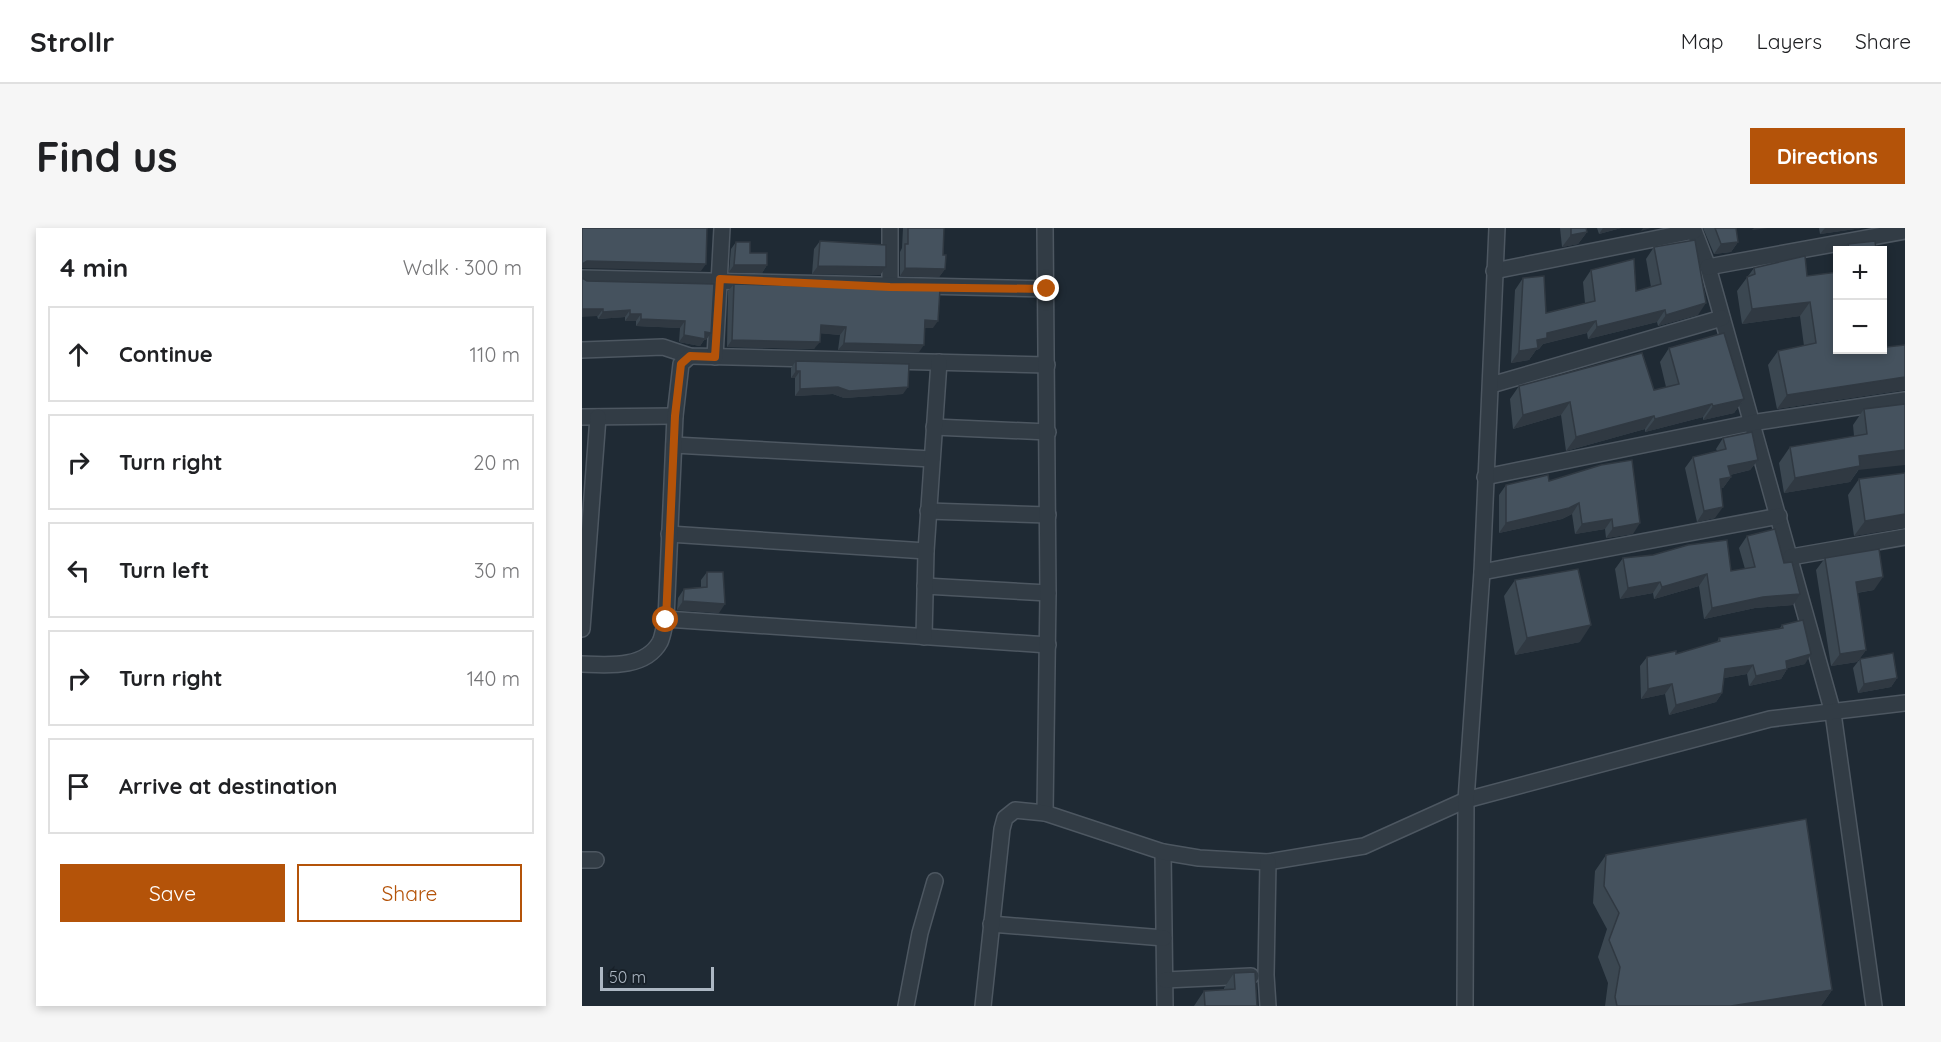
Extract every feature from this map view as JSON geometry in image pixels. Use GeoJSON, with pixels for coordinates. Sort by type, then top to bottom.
{"type":"FeatureCollection","features":[{"type":"Feature","properties":{"kind":"street"},"geometry":{"type":"LineString","coordinates":[[715,357],[722,228]]}},
{"type":"Feature","properties":{"kind":"street"},"geometry":{"type":"LineString","coordinates":[[890,228],[890,287]]}},
{"type":"Feature","properties":{"kind":"street"},"geometry":{"type":"LineString","coordinates":[[1045,228],[1048,432],[1045,813]]}},
{"type":"Feature","properties":{"kind":"street"},"geometry":{"type":"LineString","coordinates":[[1465,1006],[1466,800],[1482,572],[1497,228]]}},
{"type":"Feature","properties":{"kind":"street"},"geometry":{"type":"LineString","coordinates":[[1494,270],[1693,230],[1708,267],[1833,713],[1874,1006]]}},
{"type":"Feature","properties":{"kind":"street"},"geometry":{"type":"LineString","coordinates":[[1708,267],[1905,231]]}},
{"type":"Feature","properties":{"kind":"street"},"geometry":{"type":"LineString","coordinates":[[582,278],[720,279],[890,287],[1047,289]]}},
{"type":"Feature","properties":{"kind":"street"},"geometry":{"type":"LineString","coordinates":[[1491,385],[1722,318]]}},
{"type":"Feature","properties":{"kind":"street"},"geometry":{"type":"LineString","coordinates":[[582,350],[663,347],[690,356],[1047,365]]}},
{"type":"Feature","properties":{"kind":"street"},"geometry":{"type":"LineString","coordinates":[[582,664],[621,665],[649,654],[660,642],[666,620],[675,416],[681,364],[690,356]]}},
{"type":"Feature","properties":{"kind":"street"},"geometry":{"type":"LineString","coordinates":[[924,637],[928,511],[939,362]]}},
{"type":"Feature","properties":{"kind":"street"},"geometry":{"type":"LineString","coordinates":[[1485,477],[1751,423],[1905,400]]}},
{"type":"Feature","properties":{"kind":"street"},"geometry":{"type":"LineString","coordinates":[[582,629],[590,417],[675,416]]}},
{"type":"Feature","properties":{"kind":"street"},"geometry":{"type":"LineString","coordinates":[[934,427],[1048,432]]}},
{"type":"Feature","properties":{"kind":"street"},"geometry":{"type":"LineString","coordinates":[[674,446],[932,459]]}},
{"type":"Feature","properties":{"kind":"street"},"geometry":{"type":"LineString","coordinates":[[928,511],[1048,515]]}},
{"type":"Feature","properties":{"kind":"street"},"geometry":{"type":"LineString","coordinates":[[1482,572],[1779,516]]}},
{"type":"Feature","properties":{"kind":"street"},"geometry":{"type":"LineString","coordinates":[[669,534],[926,551]]}},
{"type":"Feature","properties":{"kind":"street"},"geometry":{"type":"LineString","coordinates":[[1791,557],[1905,537]]}},
{"type":"Feature","properties":{"kind":"street"},"geometry":{"type":"LineString","coordinates":[[925,586],[1048,593]]}},
{"type":"Feature","properties":{"kind":"street"},"geometry":{"type":"LineString","coordinates":[[666,620],[1048,645]]}},
{"type":"Feature","properties":{"kind":"street"},"geometry":{"type":"LineString","coordinates":[[983,1006],[990,924],[1005,818],[1015,810],[1045,813],[1163,852],[1199,858],[1268,862],[1364,846],[1466,800],[1770,719],[1905,703]]}},
{"type":"Feature","properties":{"kind":"street"},"geometry":{"type":"LineString","coordinates":[[1163,852],[1165,1006]]}},
{"type":"Feature","properties":{"kind":"street"},"geometry":{"type":"LineString","coordinates":[[1268,862],[1266,975],[1268,1006]]}},
{"type":"Feature","properties":{"kind":"street"},"geometry":{"type":"LineString","coordinates":[[906,1006],[920,933],[935,881]]}},
{"type":"Feature","properties":{"kind":"street"},"geometry":{"type":"LineString","coordinates":[[990,924],[1164,938]]}},
{"type":"Feature","properties":{"kind":"street"},"geometry":{"type":"LineString","coordinates":[[1165,980],[1266,975]]}},
{"type":"Feature","properties":{"kind":"building"},"geometry":{"type":"Polygon","coordinates":[[[582,228],[707,228],[706,264],[587,261],[582,264],[582,228]]]}},
{"type":"Feature","properties":{"kind":"building"},"geometry":{"type":"Polygon","coordinates":[[[908,228],[944,228],[945,269],[905,268],[908,228]]]}},
{"type":"Feature","properties":{"kind":"building"},"geometry":{"type":"Polygon","coordinates":[[[1571,228],[1586,228],[1587,232],[1571,235],[1571,228]]]}},
{"type":"Feature","properties":{"kind":"building"},"geometry":{"type":"Polygon","coordinates":[[[1715,228],[1736,228],[1738,242],[1721,244],[1715,228]]]}},
{"type":"Feature","properties":{"kind":"building"},"geometry":{"type":"Polygon","coordinates":[[[1695,240],[1706,303],[1666,315],[1665,310],[1597,327],[1596,321],[1547,333],[1547,338],[1537,340],[1538,348],[1519,351],[1523,278],[1544,276],[1546,313],[1595,301],[1591,270],[1634,259],[1636,291],[1661,284],[1654,247],[1695,240]]]}},
{"type":"Feature","properties":{"kind":"building"},"geometry":{"type":"Polygon","coordinates":[[[820,241],[886,245],[886,267],[818,266],[820,241]]]}},
{"type":"Feature","properties":{"kind":"building"},"geometry":{"type":"Polygon","coordinates":[[[1875,241],[1876,246],[1848,246],[1848,244],[1875,241]]]}},
{"type":"Feature","properties":{"kind":"building"},"geometry":{"type":"Polygon","coordinates":[[[736,242],[750,242],[750,253],[767,253],[767,265],[734,265],[736,242]]]}},
{"type":"Feature","properties":{"kind":"building"},"geometry":{"type":"Polygon","coordinates":[[[1805,256],[1807,276],[1833,273],[1833,354],[1887,354],[1887,347],[1905,345],[1905,377],[1787,395],[1778,351],[1816,343],[1810,302],[1752,309],[1747,277],[1755,274],[1754,268],[1805,256]]]}},
{"type":"Feature","properties":{"kind":"building"},"geometry":{"type":"Polygon","coordinates":[[[582,278],[587,281],[714,284],[711,333],[705,332],[705,339],[684,335],[685,321],[641,319],[641,314],[630,314],[630,310],[603,312],[603,309],[582,309],[582,278]]]}},
{"type":"Feature","properties":{"kind":"building"},"geometry":{"type":"Polygon","coordinates":[[[734,284],[940,289],[938,321],[925,320],[924,345],[844,343],[846,327],[821,325],[820,342],[732,340],[734,284]]]}},
{"type":"Feature","properties":{"kind":"building"},"geometry":{"type":"Polygon","coordinates":[[[1724,333],[1744,399],[1713,406],[1712,404],[1655,419],[1654,416],[1576,437],[1570,402],[1523,415],[1519,386],[1642,353],[1654,390],[1679,384],[1669,348],[1724,333]]]}},
{"type":"Feature","properties":{"kind":"building"},"geometry":{"type":"Polygon","coordinates":[[[796,361],[909,364],[908,387],[849,391],[838,387],[800,389],[800,371],[796,371],[796,361]]]}},
{"type":"Feature","properties":{"kind":"building"},"geometry":{"type":"Polygon","coordinates":[[[1905,404],[1905,450],[1859,456],[1860,466],[1795,478],[1790,447],[1867,434],[1864,409],[1905,404]]]}},
{"type":"Feature","properties":{"kind":"building"},"geometry":{"type":"Polygon","coordinates":[[[1752,432],[1758,460],[1728,466],[1731,477],[1720,479],[1723,507],[1704,511],[1693,457],[1726,449],[1723,438],[1752,432]]]}},
{"type":"Feature","properties":{"kind":"building"},"geometry":{"type":"Polygon","coordinates":[[[1632,460],[1640,523],[1613,528],[1612,519],[1582,524],[1579,503],[1569,508],[1506,523],[1506,485],[1548,475],[1549,481],[1601,465],[1632,460]]]}},
{"type":"Feature","properties":{"kind":"building"},"geometry":{"type":"Polygon","coordinates":[[[1905,473],[1905,514],[1865,521],[1859,479],[1905,473]]]}},
{"type":"Feature","properties":{"kind":"building"},"geometry":{"type":"Polygon","coordinates":[[[1775,529],[1784,563],[1792,562],[1800,594],[1763,597],[1712,608],[1707,574],[1662,587],[1660,582],[1628,588],[1623,558],[1653,555],[1688,545],[1727,540],[1731,571],[1755,567],[1747,536],[1775,529]]]}},
{"type":"Feature","properties":{"kind":"building"},"geometry":{"type":"Polygon","coordinates":[[[1879,549],[1883,577],[1856,582],[1866,650],[1840,654],[1825,558],[1879,549]]]}},
{"type":"Feature","properties":{"kind":"building"},"geometry":{"type":"Polygon","coordinates":[[[1578,569],[1591,625],[1527,638],[1515,580],[1578,569]]]}},
{"type":"Feature","properties":{"kind":"building"},"geometry":{"type":"Polygon","coordinates":[[[707,572],[723,572],[725,604],[683,601],[684,589],[707,587],[707,572]]]}},
{"type":"Feature","properties":{"kind":"building"},"geometry":{"type":"Polygon","coordinates":[[[1803,620],[1811,654],[1786,661],[1787,669],[1756,676],[1753,665],[1725,669],[1722,693],[1676,705],[1672,684],[1648,689],[1647,657],[1676,651],[1676,654],[1720,641],[1719,638],[1783,628],[1782,625],[1803,620]]]}},
{"type":"Feature","properties":{"kind":"building"},"geometry":{"type":"Polygon","coordinates":[[[1893,653],[1897,678],[1864,684],[1860,659],[1893,653]]]}},
{"type":"Feature","properties":{"kind":"building"},"geometry":{"type":"Polygon","coordinates":[[[1806,819],[1832,990],[1731,1006],[1617,1006],[1615,997],[1620,967],[1609,940],[1619,913],[1604,886],[1606,855],[1806,819]]]}},
{"type":"Feature","properties":{"kind":"building"},"geometry":{"type":"Polygon","coordinates":[[[1255,972],[1257,1006],[1205,1006],[1204,991],[1235,989],[1234,973],[1255,972]]]}},
{"type":"Feature","properties":{"kind":"route"},"geometry":{"type":"LineString","coordinates":[[666,620],[675,416],[681,364],[690,356],[715,357],[720,279],[890,287],[1047,289]]}}]}
